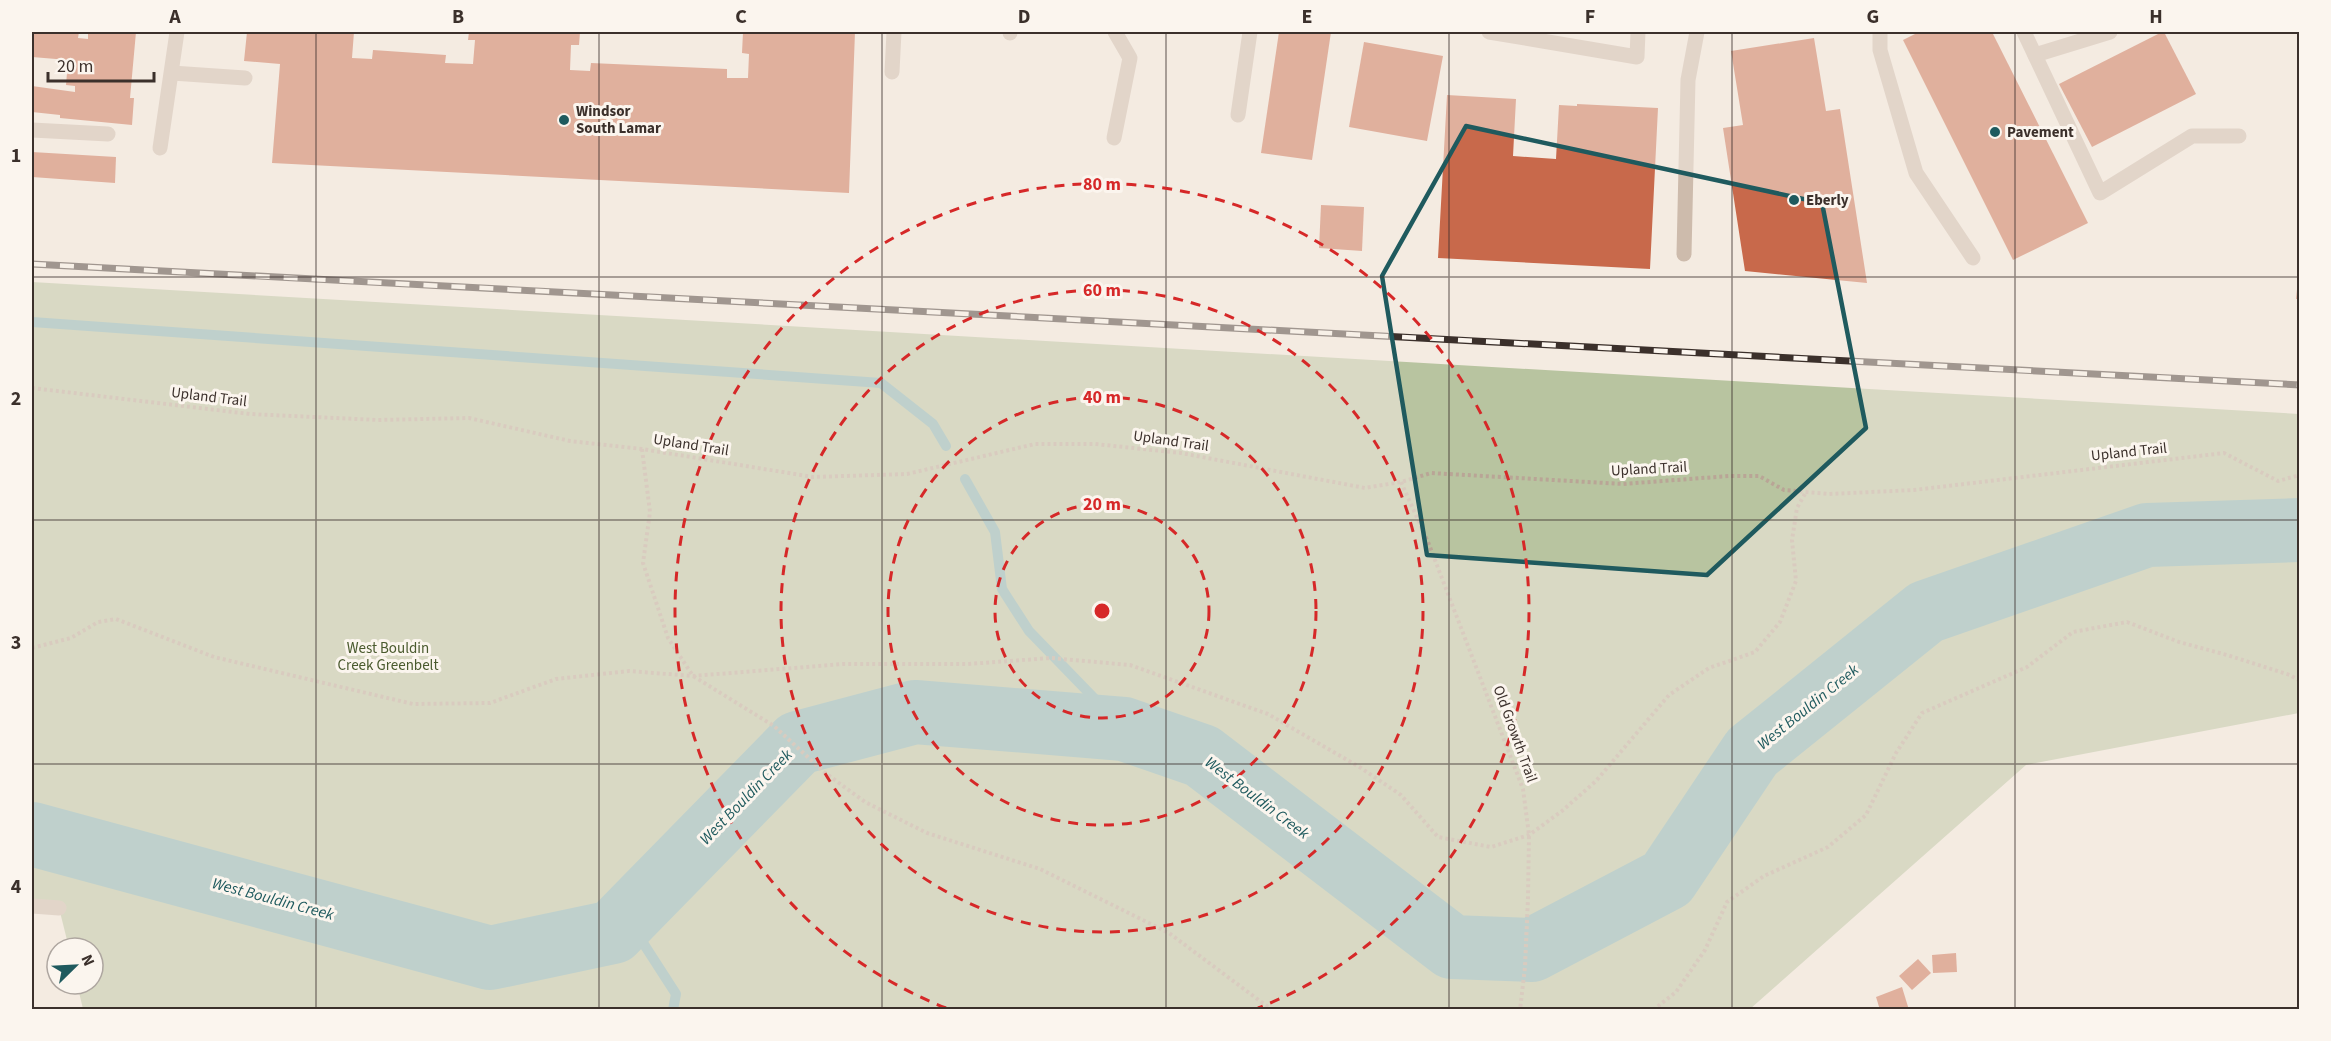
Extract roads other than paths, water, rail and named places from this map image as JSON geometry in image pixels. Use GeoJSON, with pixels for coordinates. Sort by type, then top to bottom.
{"type":"FeatureCollection","features":[{"type":"Feature","properties":{"kind":"street"},"geometry":{"type":"LineString","coordinates":[[160,148],[177,32]]}},
{"type":"Feature","properties":{"kind":"street"},"geometry":{"type":"LineString","coordinates":[[892,72],[894,32]]}},
{"type":"Feature","properties":{"kind":"street"},"geometry":{"type":"LineString","coordinates":[[1114,138],[1130,58],[1115,32]]}},
{"type":"Feature","properties":{"kind":"street"},"geometry":{"type":"LineString","coordinates":[[1238,115],[1250,32]]}},
{"type":"Feature","properties":{"kind":"street"},"geometry":{"type":"LineString","coordinates":[[1489,32],[1637,57],[1638,32]]}},
{"type":"Feature","properties":{"kind":"street"},"geometry":{"type":"LineString","coordinates":[[1684,254],[1688,80],[1697,32]]}},
{"type":"Feature","properties":{"kind":"street"},"geometry":{"type":"LineString","coordinates":[[1880,32],[1880,50],[1916,173],[1973,258]]}},
{"type":"Feature","properties":{"kind":"street"},"geometry":{"type":"LineString","coordinates":[[2024,32],[2100,193],[2192,136],[2239,136]]}},
{"type":"Feature","properties":{"kind":"street"},"geometry":{"type":"LineString","coordinates":[[2035,55],[2110,32]]}},
{"type":"Feature","properties":{"kind":"street"},"geometry":{"type":"LineString","coordinates":[[172,73],[245,78]]}},
{"type":"Feature","properties":{"kind":"street"},"geometry":{"type":"LineString","coordinates":[[32,129],[108,134]]}},
{"type":"Feature","properties":{"kind":"street"},"geometry":{"type":"LineString","coordinates":[[32,906],[59,908]]}},
{"type":"Feature","properties":{"kind":"water"},"geometry":{"type":"Polygon","coordinates":[[[2299,522],[2299,538],[2142,536],[2299,522]]]}},
{"type":"Feature","properties":{"kind":"waterway"},"geometry":{"type":"LineString","coordinates":[[32,322],[881,383],[933,424],[946,446]]}},
{"type":"Feature","properties":{"kind":"waterway"},"geometry":{"type":"LineString","coordinates":[[965,479],[995,532],[1002,589],[1029,631],[1124,729]]}},
{"type":"Feature","properties":{"kind":"waterway","name":"West Bouldin Creek"},"geometry":{"type":"LineString","coordinates":[[32,834],[490,958],[613,932],[798,743],[915,712],[1124,729],[1202,756],[1452,947],[1532,950],[1667,879],[1752,752],[1926,612],[2147,535],[2300,530]]}},
{"type":"Feature","properties":{"kind":"waterway"},"geometry":{"type":"LineString","coordinates":[[627,918],[676,994],[673,1010]]}},
{"type":"Feature","properties":{"kind":"railway"},"geometry":{"type":"LineString","coordinates":[[32,264],[2300,385]]}},
{"type":"Feature","properties":{"kind":"place","name":"Windsor South Lamar"},"geometry":{"type":"Point","coordinates":[564,120]}},
{"type":"Feature","properties":{"kind":"place","name":"Pavement"},"geometry":{"type":"Point","coordinates":[1995,132]}},
{"type":"Feature","properties":{"kind":"place","name":"Eberly"},"geometry":{"type":"Point","coordinates":[1794,200]}},
{"type":"Feature","properties":{"kind":"park label","name":"West Bouldin Creek Greenbelt"},"geometry":{"type":"Point","coordinates":[388,656]}}]}
